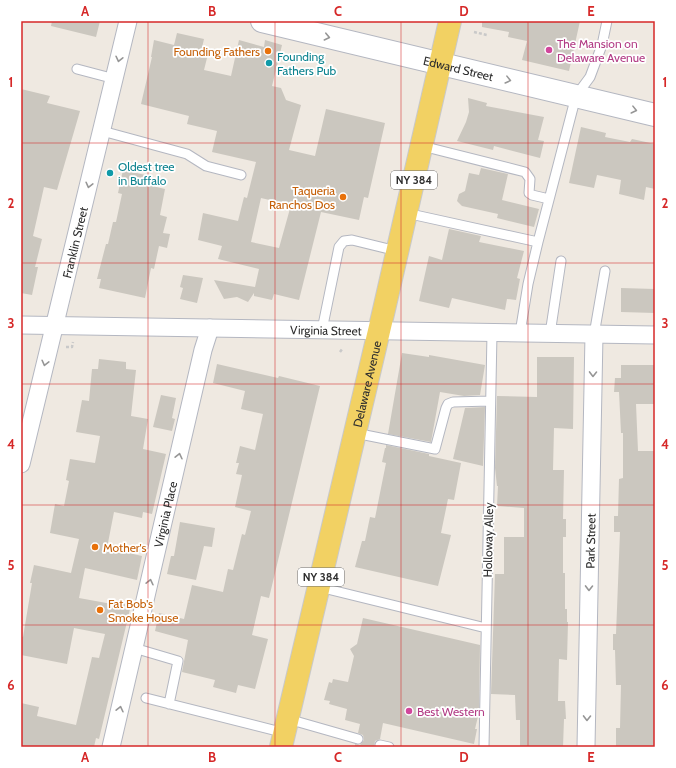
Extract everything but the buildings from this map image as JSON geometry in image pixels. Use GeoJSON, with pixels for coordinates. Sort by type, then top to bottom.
{"type":"FeatureCollection","features":[{"type":"Feature","properties":{"kind":"main road","name":"Edward Street"},"geometry":{"type":"LineString","coordinates":[[262,21],[306,26],[440,64],[655,116]]}},
{"type":"Feature","properties":{"kind":"main road","name":"Delaware Avenue"},"geometry":{"type":"LineString","coordinates":[[285,733],[450,21]]}},
{"type":"Feature","properties":{"kind":"street","name":"Franklin Street"},"geometry":{"type":"LineString","coordinates":[[21,464],[128,21]]}},
{"type":"Feature","properties":{"kind":"street","name":"Virginia Street"},"geometry":{"type":"LineString","coordinates":[[21,325],[655,335]]}},
{"type":"Feature","properties":{"kind":"street","name":"Virginia Place"},"geometry":{"type":"LineString","coordinates":[[111,747],[210,328]]}},
{"type":"Feature","properties":{"kind":"street","name":"Park Street"},"geometry":{"type":"LineString","coordinates":[[586,747],[594,335]]}},
{"type":"Feature","properties":{"kind":"lane"},"geometry":{"type":"LineString","coordinates":[[520,333],[528,284],[576,96],[590,77],[602,46],[607,21]]}},
{"type":"Feature","properties":{"kind":"lane"},"geometry":{"type":"LineString","coordinates":[[77,69],[115,79]]}},
{"type":"Feature","properties":{"kind":"lane"},"geometry":{"type":"LineString","coordinates":[[102,131],[187,154],[206,166],[241,176]]}},
{"type":"Feature","properties":{"kind":"lane"},"geometry":{"type":"LineString","coordinates":[[422,146],[525,172],[530,179],[529,193],[549,199]]}},
{"type":"Feature","properties":{"kind":"lane"},"geometry":{"type":"LineString","coordinates":[[406,213],[538,242]]}},
{"type":"Feature","properties":{"kind":"lane"},"geometry":{"type":"LineString","coordinates":[[322,330],[339,247],[344,241],[352,240],[397,251]]}},
{"type":"Feature","properties":{"kind":"lane"},"geometry":{"type":"LineString","coordinates":[[550,334],[561,261]]}},
{"type":"Feature","properties":{"kind":"lane"},"geometry":{"type":"LineString","coordinates":[[594,335],[605,271]]}},
{"type":"Feature","properties":{"kind":"lane","name":"Holloway Alley"},"geometry":{"type":"LineString","coordinates":[[484,747],[492,333]]}},
{"type":"Feature","properties":{"kind":"lane"},"geometry":{"type":"LineString","coordinates":[[355,433],[435,449],[448,404],[453,402],[490,401]]}},
{"type":"Feature","properties":{"kind":"lane"},"geometry":{"type":"LineString","coordinates":[[319,587],[486,628]]}},
{"type":"Feature","properties":{"kind":"lane"},"geometry":{"type":"LineString","coordinates":[[134,648],[178,661],[169,704]]}},
{"type":"Feature","properties":{"kind":"lane"},"geometry":{"type":"LineString","coordinates":[[146,698],[285,733],[358,739]]}},
{"type":"Feature","properties":{"kind":"path"},"geometry":{"type":"LineString","coordinates":[[474,32],[487,35]]}},
{"type":"Feature","properties":{"kind":"path"},"geometry":{"type":"LineString","coordinates":[[64,347],[72,347]]}},
{"type":"Feature","properties":{"kind":"path"},"geometry":{"type":"LineString","coordinates":[[340,352],[343,348]]}},
{"type":"Feature","properties":{"kind":"place","name":"The Mansion on Delaware Avenue"},"geometry":{"type":"Point","coordinates":[549,50]}},
{"type":"Feature","properties":{"kind":"place","name":"Founding Fathers"},"geometry":{"type":"Point","coordinates":[268,51]}},
{"type":"Feature","properties":{"kind":"place","name":"Founding Fathers Pub"},"geometry":{"type":"Point","coordinates":[269,63]}},
{"type":"Feature","properties":{"kind":"place","name":"Oldest tree in Buffalo"},"geometry":{"type":"Point","coordinates":[110,173]}},
{"type":"Feature","properties":{"kind":"place","name":"Taqueria Ranchos Dos"},"geometry":{"type":"Point","coordinates":[343,197]}},
{"type":"Feature","properties":{"kind":"place","name":"Mother's"},"geometry":{"type":"Point","coordinates":[95,547]}},
{"type":"Feature","properties":{"kind":"place","name":"Fat Bob's Smoke House"},"geometry":{"type":"Point","coordinates":[100,610]}},
{"type":"Feature","properties":{"kind":"place","name":"Best Western"},"geometry":{"type":"Point","coordinates":[409,711]}}]}
